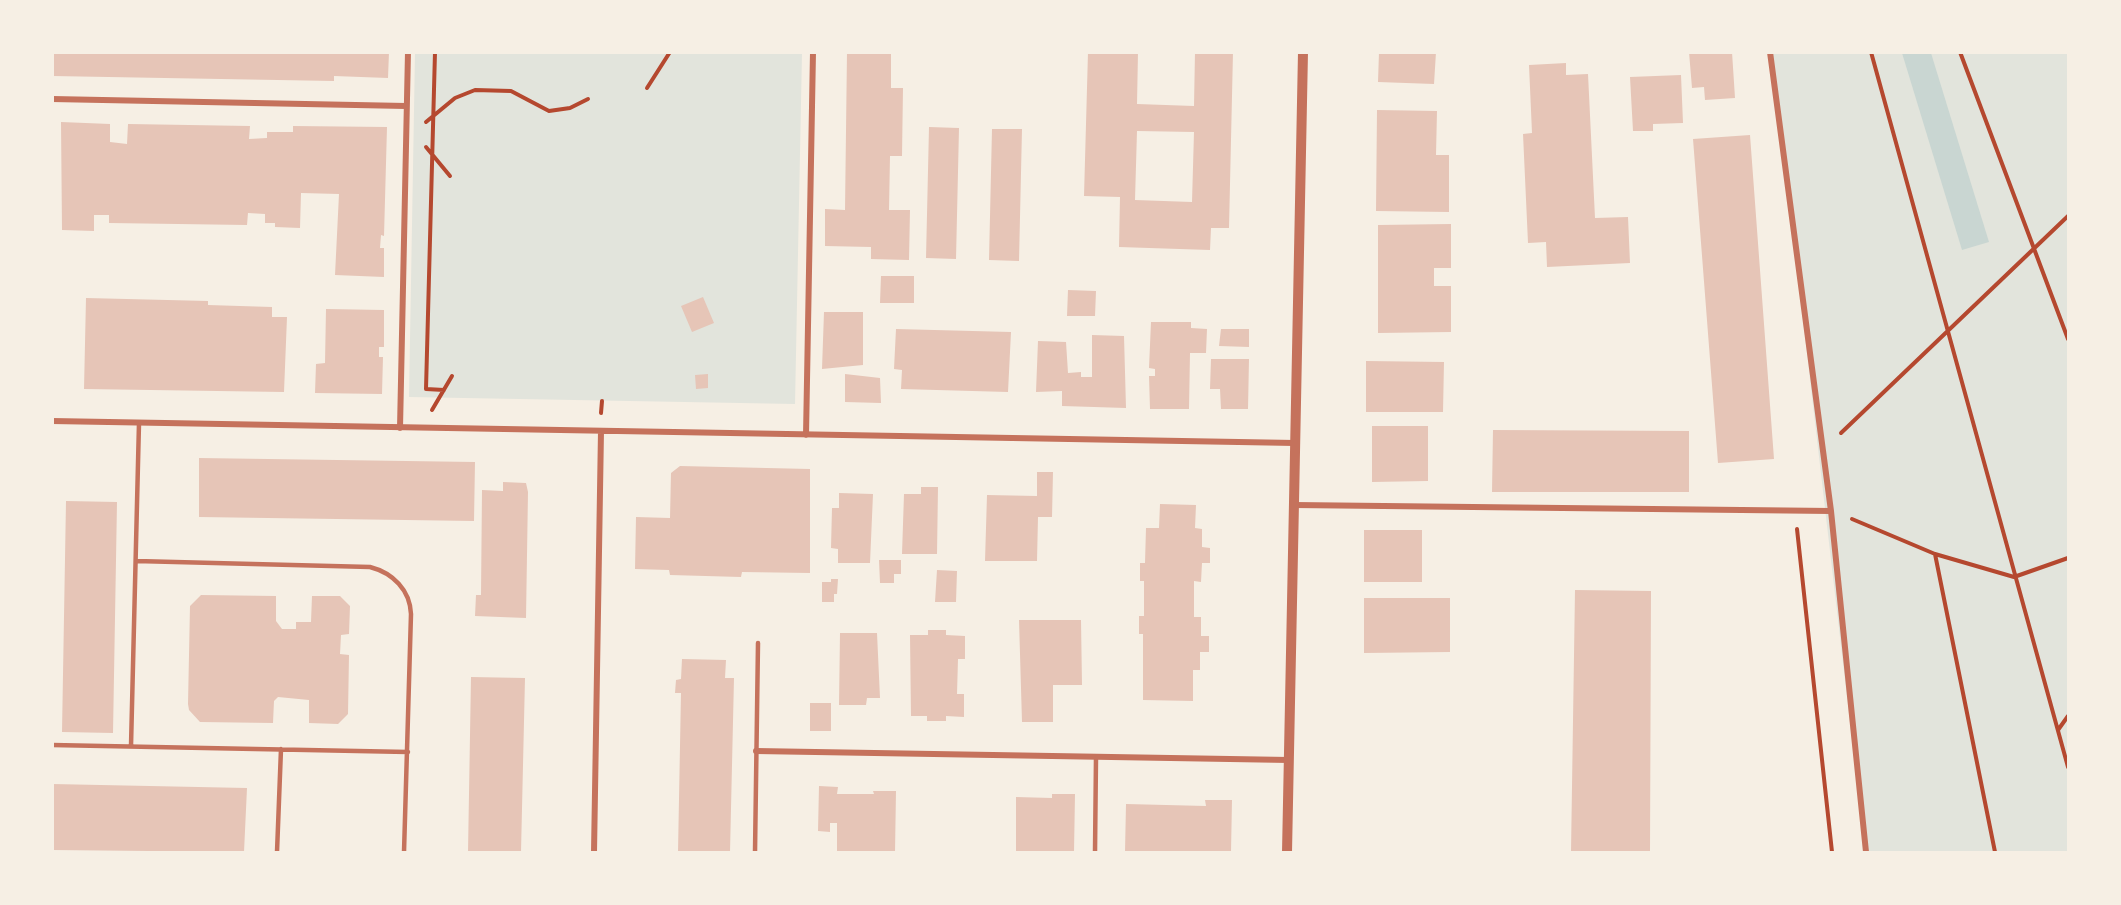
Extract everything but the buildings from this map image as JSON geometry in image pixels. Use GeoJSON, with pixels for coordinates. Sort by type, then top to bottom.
{"type":"FeatureCollection","features":[{"type":"Feature","properties":{"kind":"street"},"geometry":{"type":"LineString","coordinates":[[400,428],[408,52]]}},
{"type":"Feature","properties":{"kind":"street"},"geometry":{"type":"LineString","coordinates":[[806,435],[813,52]]}},
{"type":"Feature","properties":{"kind":"street"},"geometry":{"type":"LineString","coordinates":[[1287,852],[1303,52]]}},
{"type":"Feature","properties":{"kind":"street"},"geometry":{"type":"LineString","coordinates":[[1770,52],[1831,511],[1866,852]]}},
{"type":"Feature","properties":{"kind":"street"},"geometry":{"type":"LineString","coordinates":[[52,99],[406,106]]}},
{"type":"Feature","properties":{"kind":"street"},"geometry":{"type":"LineString","coordinates":[[52,421],[1295,443]]}},
{"type":"Feature","properties":{"kind":"street"},"geometry":{"type":"LineString","coordinates":[[594,852],[601,431]]}},
{"type":"Feature","properties":{"kind":"street"},"geometry":{"type":"LineString","coordinates":[[1294,505],[1831,511]]}},
{"type":"Feature","properties":{"kind":"street"},"geometry":{"type":"LineString","coordinates":[[756,751],[1289,760]]}},
{"type":"Feature","properties":{"kind":"lane"},"geometry":{"type":"LineString","coordinates":[[130,746],[139,423]]}},
{"type":"Feature","properties":{"kind":"lane"},"geometry":{"type":"LineString","coordinates":[[136,561],[379,569],[388,574],[408,595],[411,603],[405,852]]}},
{"type":"Feature","properties":{"kind":"lane"},"geometry":{"type":"LineString","coordinates":[[755,852],[758,643]]}},
{"type":"Feature","properties":{"kind":"lane"},"geometry":{"type":"LineString","coordinates":[[52,745],[408,752]]}},
{"type":"Feature","properties":{"kind":"lane"},"geometry":{"type":"LineString","coordinates":[[277,852],[281,749]]}},
{"type":"Feature","properties":{"kind":"lane"},"geometry":{"type":"LineString","coordinates":[[1095,852],[1096,757]]}},
{"type":"Feature","properties":{"kind":"path"},"geometry":{"type":"LineString","coordinates":[[435,52],[426,390],[444,390]]}},
{"type":"Feature","properties":{"kind":"path"},"geometry":{"type":"LineString","coordinates":[[647,88],[670,52]]}},
{"type":"Feature","properties":{"kind":"path"},"geometry":{"type":"LineString","coordinates":[[1871,52],[2068,767]]}},
{"type":"Feature","properties":{"kind":"path"},"geometry":{"type":"LineString","coordinates":[[1960,52],[2068,339]]}},
{"type":"Feature","properties":{"kind":"path"},"geometry":{"type":"LineString","coordinates":[[420,127],[466,93],[489,89],[511,91],[549,111],[570,108],[588,99]]}},
{"type":"Feature","properties":{"kind":"path"},"geometry":{"type":"LineString","coordinates":[[420,141],[450,176]]}},
{"type":"Feature","properties":{"kind":"path"},"geometry":{"type":"LineString","coordinates":[[1823,450],[2068,216]]}},
{"type":"Feature","properties":{"kind":"path"},"geometry":{"type":"LineString","coordinates":[[420,428],[452,376]]}},
{"type":"Feature","properties":{"kind":"path"},"geometry":{"type":"LineString","coordinates":[[1795,511],[1832,852]]}},
{"type":"Feature","properties":{"kind":"path"},"geometry":{"type":"LineString","coordinates":[[1831,511],[1935,554],[2014,577],[2068,558]]}},
{"type":"Feature","properties":{"kind":"path"},"geometry":{"type":"LineString","coordinates":[[1935,554],[1995,852]]}},
{"type":"Feature","properties":{"kind":"path"},"geometry":{"type":"LineString","coordinates":[[2058,730],[2068,716]]}},
{"type":"Feature","properties":{"kind":"shaded area"},"geometry":{"type":"Polygon","coordinates":[[[415,53],[802,53],[795,404],[409,397],[415,53]]]}},
{"type":"Feature","properties":{"kind":"shaded area"},"geometry":{"type":"Polygon","coordinates":[[[1772,53],[2068,53],[2068,852],[1865,852],[1772,53]]]}},
{"type":"Feature","properties":{"kind":"shaded area"},"geometry":{"type":"Polygon","coordinates":[[[1902,53],[1931,53],[1989,242],[1962,250],[1902,53]]]}}]}
